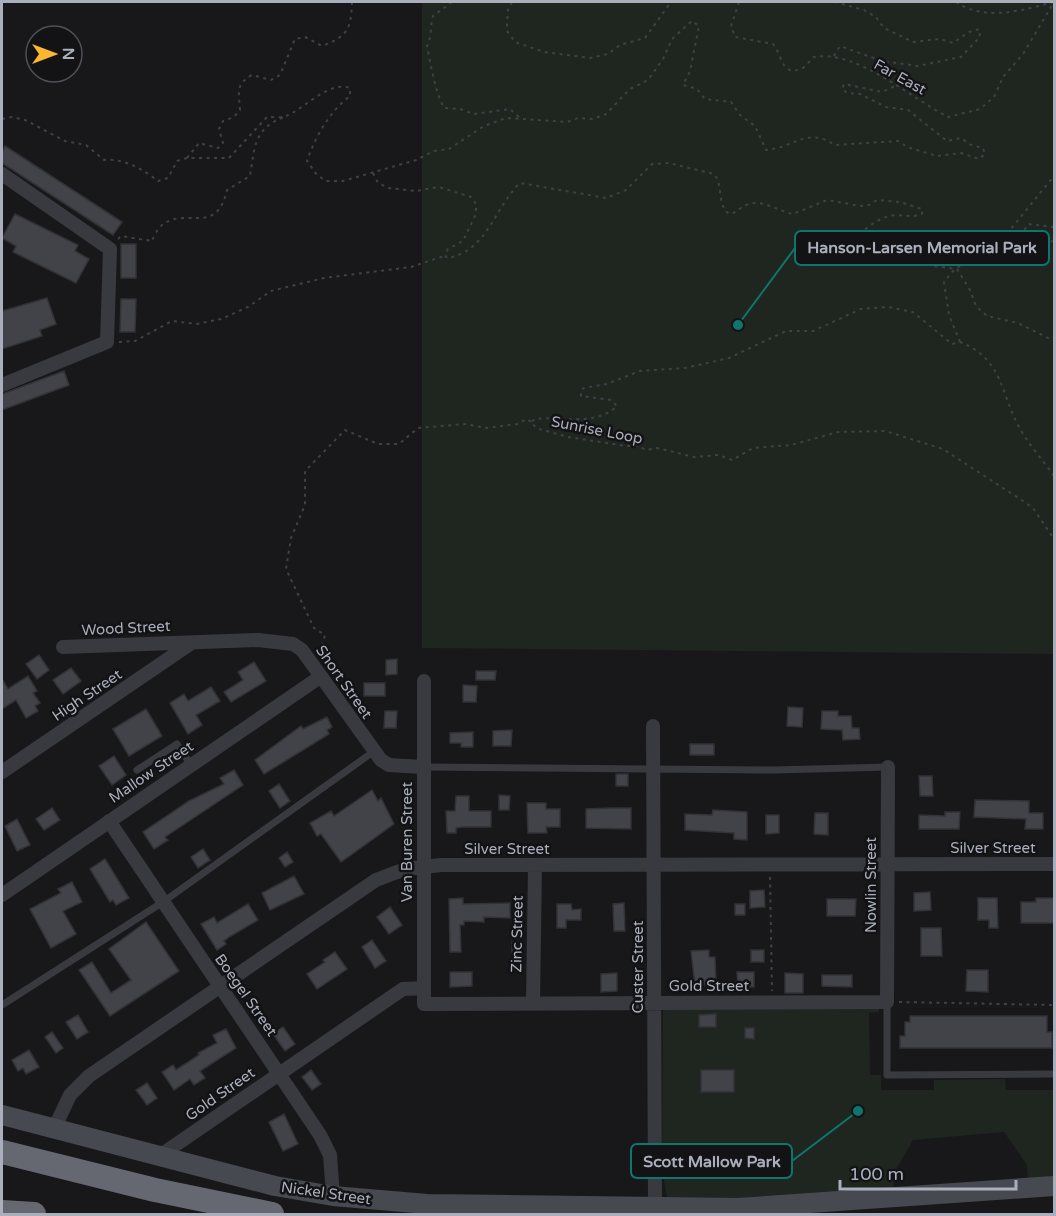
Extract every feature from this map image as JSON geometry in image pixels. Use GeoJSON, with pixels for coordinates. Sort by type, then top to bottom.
{"type":"FeatureCollection","features":[{"type":"Feature","properties":{"kind":"highway"},"geometry":{"type":"LineString","coordinates":[[2,1152],[165,1193],[272,1215]]}},
{"type":"Feature","properties":{"kind":"highway"},"geometry":{"type":"LineString","coordinates":[[2,1212],[34,1215]]}},
{"type":"Feature","properties":{"kind":"main road","name":"Nickel Street"},"geometry":{"type":"LineString","coordinates":[[2,1115],[53,1131],[275,1186],[333,1196],[428,1204],[656,1208],[773,1207],[1054,1186]]}},
{"type":"Feature","properties":{"kind":"street"},"geometry":{"type":"LineString","coordinates":[[2,174],[110,249],[107,342],[2,385]]}},
{"type":"Feature","properties":{"kind":"street","name":"Short Street"},"geometry":{"type":"LineString","coordinates":[[190,644],[258,640],[293,644],[302,650],[373,752],[389,765],[423,767]]}},
{"type":"Feature","properties":{"kind":"street","name":"Wood Street"},"geometry":{"type":"LineString","coordinates":[[63,647],[181,641],[190,644]]}},
{"type":"Feature","properties":{"kind":"street","name":"High Street"},"geometry":{"type":"LineString","coordinates":[[2,772],[190,644]]}},
{"type":"Feature","properties":{"kind":"street","name":"Mallow Street"},"geometry":{"type":"LineString","coordinates":[[2,895],[320,677]]}},
{"type":"Feature","properties":{"kind":"street","name":"Van Buren Street"},"geometry":{"type":"LineString","coordinates":[[424,681],[424,1004]]}},
{"type":"Feature","properties":{"kind":"street","name":"Custer Street"},"geometry":{"type":"LineString","coordinates":[[652,726],[656,1208]]}},
{"type":"Feature","properties":{"kind":"street","name":"Nowlin Street"},"geometry":{"type":"LineString","coordinates":[[887,1002],[888,767]]}},
{"type":"Feature","properties":{"kind":"street","name":"Boegel Street"},"geometry":{"type":"LineString","coordinates":[[109,821],[219,987],[280,1073],[330,1155],[333,1196]]}},
{"type":"Feature","properties":{"kind":"street","name":"Silver Street"},"geometry":{"type":"LineString","coordinates":[[53,1131],[69,1095],[79,1085],[376,880],[405,869],[654,865],[1054,864]]}},
{"type":"Feature","properties":{"kind":"street","name":"Zinc Street"},"geometry":{"type":"LineString","coordinates":[[533,1003],[535,866]]}},
{"type":"Feature","properties":{"kind":"street","name":"Gold Street"},"geometry":{"type":"LineString","coordinates":[[158,1157],[403,989],[424,987]]}},
{"type":"Feature","properties":{"kind":"street","name":"Gold Street"},"geometry":{"type":"LineString","coordinates":[[424,1004],[887,1002]]}},
{"type":"Feature","properties":{"kind":"lane"},"geometry":{"type":"LineString","coordinates":[[137,770],[177,744],[192,765]]}},
{"type":"Feature","properties":{"kind":"lane"},"geometry":{"type":"LineString","coordinates":[[2,1005],[163,902],[373,752]]}},
{"type":"Feature","properties":{"kind":"lane"},"geometry":{"type":"LineString","coordinates":[[423,767],[652,770],[888,767]]}},
{"type":"Feature","properties":{"kind":"lane"},"geometry":{"type":"LineString","coordinates":[[887,1002],[887,1075],[1054,1074]]}},
{"type":"Feature","properties":{"kind":"path"},"geometry":{"type":"LineString","coordinates":[[187,158],[199,143],[218,148],[223,143],[219,129],[223,121],[234,117],[240,110],[237,89],[242,81],[252,75],[271,80],[280,75],[295,39],[305,37],[322,46],[339,39],[351,26],[352,2]]}},
{"type":"Feature","properties":{"kind":"path"},"geometry":{"type":"LineString","coordinates":[[452,2],[432,16],[431,39],[428,46],[438,97],[444,108],[460,108],[474,114],[510,109],[522,118]]}},
{"type":"Feature","properties":{"kind":"path"},"geometry":{"type":"LineString","coordinates":[[512,2],[508,10],[507,31],[515,42],[544,52],[590,58],[608,54],[620,45],[645,38],[671,2]]}},
{"type":"Feature","properties":{"kind":"path"},"geometry":{"type":"LineString","coordinates":[[739,2],[731,26],[735,37],[773,44],[782,66],[787,69],[803,68],[814,57],[834,56],[840,46],[882,61],[918,66],[961,57],[980,37],[979,29],[969,32],[953,43],[940,39],[913,42],[884,28],[876,16],[836,2]]}},
{"type":"Feature","properties":{"kind":"path"},"geometry":{"type":"LineString","coordinates":[[956,2],[968,9],[990,13],[1054,2]]}},
{"type":"Feature","properties":{"kind":"path","name":"Far East"},"geometry":{"type":"LineString","coordinates":[[834,56],[850,60],[866,70],[881,75],[895,86],[920,98],[948,117],[980,110],[994,97],[1003,77],[1023,54],[1054,2]]}},
{"type":"Feature","properties":{"kind":"path"},"geometry":{"type":"LineString","coordinates":[[110,249],[121,236],[152,241],[162,225],[175,220],[199,220],[218,211],[224,205],[227,190],[250,176],[251,158],[258,135],[270,122],[287,116],[324,92],[344,86],[350,88],[350,96],[333,113],[312,145],[308,161],[317,175],[326,182],[343,182],[449,149],[484,126],[506,118],[567,122],[578,118],[593,119],[606,114],[630,89],[648,80],[663,59],[672,39],[692,21],[699,26],[690,71],[683,85],[697,89],[705,99],[731,102],[740,115],[755,126],[766,150],[805,136],[826,139],[835,145],[898,141],[907,147],[937,156],[961,153],[979,159],[985,154],[983,148],[971,145],[961,138],[947,141],[908,110],[886,107],[860,94],[847,93],[842,89],[844,84],[882,92],[895,86]]}},
{"type":"Feature","properties":{"kind":"path"},"geometry":{"type":"LineString","coordinates":[[2,119],[12,117],[25,120],[65,141],[86,145],[104,160],[117,159],[145,171],[158,181],[168,178],[177,161],[187,158],[229,158],[267,117],[287,116]]}},
{"type":"Feature","properties":{"kind":"path"},"geometry":{"type":"LineString","coordinates":[[445,255],[447,258],[467,253],[495,220],[512,190],[520,183],[606,198],[626,190],[647,167],[669,163],[714,174],[720,189],[722,204],[729,214],[735,213],[744,205],[759,202],[793,214],[827,200],[860,206],[869,205],[878,200],[900,202],[922,209],[922,214],[915,217],[889,216],[842,247],[830,250],[830,256],[871,250],[892,252],[933,266],[945,265],[957,269],[970,290],[976,306],[987,316],[1018,323],[1054,341]]}},
{"type":"Feature","properties":{"kind":"path"},"geometry":{"type":"LineString","coordinates":[[107,342],[135,341],[172,321],[197,324],[221,319],[248,307],[271,291],[324,278],[411,267],[445,255],[448,249],[463,241],[476,214],[476,204],[471,197],[439,187],[416,190],[389,188],[378,183],[374,173]]}},
{"type":"Feature","properties":{"kind":"path"},"geometry":{"type":"LineString","coordinates":[[1026,243],[1011,248],[1007,243],[1008,235],[1054,176]]}},
{"type":"Feature","properties":{"kind":"path"},"geometry":{"type":"LineString","coordinates":[[1054,227],[1028,224],[1023,232],[1026,246],[1032,247],[1054,241]]}},
{"type":"Feature","properties":{"kind":"path"},"geometry":{"type":"LineString","coordinates":[[960,342],[951,322],[944,292],[947,277],[972,257],[983,244],[1008,235]]}},
{"type":"Feature","properties":{"kind":"path","name":"Sunrise Loop"},"geometry":{"type":"LineString","coordinates":[[1054,476],[1017,424],[993,366],[978,351],[960,342],[952,345],[919,316],[907,310],[888,307],[861,309],[823,328],[807,332],[786,332],[729,357],[685,368],[640,371],[607,384],[584,388],[581,396],[611,400],[617,406],[590,419],[563,421],[538,418],[531,422],[536,428],[568,437],[638,446],[646,450],[657,448],[694,457],[719,455],[732,460],[753,448],[791,445],[838,432],[894,432],[943,449],[1028,504],[1042,518],[1054,539]]}},
{"type":"Feature","properties":{"kind":"path"},"geometry":{"type":"LineString","coordinates":[[320,677],[319,655],[325,635],[314,628],[286,569],[291,538],[305,506],[305,471],[345,430],[378,444],[399,444],[418,428],[466,424],[486,428],[517,424],[526,419],[531,422]]}},
{"type":"Feature","properties":{"kind":"path"},"geometry":{"type":"LineString","coordinates":[[770,865],[772,1002]]}},
{"type":"Feature","properties":{"kind":"path"},"geometry":{"type":"LineString","coordinates":[[887,1002],[1054,1005]]}},
{"type":"Feature","properties":{"kind":"shaded area"},"geometry":{"type":"Polygon","coordinates":[[[422,2],[1054,2],[1054,654],[422,648],[422,2]]]}},
{"type":"Feature","properties":{"kind":"shaded area"},"geometry":{"type":"Polygon","coordinates":[[[879,1007],[879,1012],[869,1013],[870,1075],[881,1075],[881,1090],[934,1090],[934,1080],[1005,1079],[1006,1090],[1054,1090],[1054,1177],[1028,1179],[1027,1165],[1004,1132],[913,1140],[894,1173],[893,1189],[754,1199],[671,1200],[667,1197],[662,1171],[663,1009],[879,1007]]]}},
{"type":"Feature","properties":{"kind":"building"},"geometry":{"type":"Polygon","coordinates":[[[5,146],[122,222],[113,235],[2,163],[2,152],[5,146]]]}},
{"type":"Feature","properties":{"kind":"building"},"geometry":{"type":"Polygon","coordinates":[[[15,214],[78,245],[75,251],[89,259],[76,283],[13,252],[16,246],[2,238],[15,214]]]}},
{"type":"Feature","properties":{"kind":"building"},"geometry":{"type":"Polygon","coordinates":[[[121,244],[136,244],[136,278],[121,278],[121,244]]]}},
{"type":"Feature","properties":{"kind":"building"},"geometry":{"type":"Polygon","coordinates":[[[47,298],[56,324],[40,330],[42,336],[2,349],[2,311],[47,298]]]}},
{"type":"Feature","properties":{"kind":"building"},"geometry":{"type":"Polygon","coordinates":[[[121,299],[136,299],[135,332],[120,332],[121,299]]]}},
{"type":"Feature","properties":{"kind":"building"},"geometry":{"type":"Polygon","coordinates":[[[64,371],[69,385],[2,410],[2,394],[64,371]]]}},
{"type":"Feature","properties":{"kind":"building"},"geometry":{"type":"Polygon","coordinates":[[[39,655],[49,670],[37,679],[26,664],[39,655]]]}},
{"type":"Feature","properties":{"kind":"building"},"geometry":{"type":"Polygon","coordinates":[[[397,659],[397,674],[386,675],[386,660],[397,659]]]}},
{"type":"Feature","properties":{"kind":"building"},"geometry":{"type":"Polygon","coordinates":[[[254,662],[266,681],[231,702],[224,692],[243,680],[238,672],[254,662]]]}},
{"type":"Feature","properties":{"kind":"building"},"geometry":{"type":"Polygon","coordinates":[[[71,668],[81,681],[63,694],[53,680],[71,668]]]}},
{"type":"Feature","properties":{"kind":"building"},"geometry":{"type":"Polygon","coordinates":[[[476,671],[496,671],[495,680],[476,680],[476,671]]]}},
{"type":"Feature","properties":{"kind":"building"},"geometry":{"type":"Polygon","coordinates":[[[28,676],[37,691],[33,693],[40,703],[35,706],[38,711],[26,718],[16,700],[2,709],[2,679],[8,689],[28,676]]]}},
{"type":"Feature","properties":{"kind":"building"},"geometry":{"type":"Polygon","coordinates":[[[364,683],[385,683],[385,696],[364,696],[364,683]]]}},
{"type":"Feature","properties":{"kind":"building"},"geometry":{"type":"Polygon","coordinates":[[[463,685],[477,686],[476,702],[463,702],[463,685]]]}},
{"type":"Feature","properties":{"kind":"building"},"geometry":{"type":"Polygon","coordinates":[[[211,687],[220,701],[196,715],[202,725],[188,734],[170,703],[184,694],[188,701],[211,687]]]}},
{"type":"Feature","properties":{"kind":"building"},"geometry":{"type":"Polygon","coordinates":[[[788,707],[803,708],[802,727],[787,726],[788,707]]]}},
{"type":"Feature","properties":{"kind":"building"},"geometry":{"type":"Polygon","coordinates":[[[146,709],[162,736],[129,756],[113,729],[146,709]]]}},
{"type":"Feature","properties":{"kind":"building"},"geometry":{"type":"Polygon","coordinates":[[[385,711],[397,711],[396,728],[384,728],[385,711]]]}},
{"type":"Feature","properties":{"kind":"building"},"geometry":{"type":"Polygon","coordinates":[[[822,711],[838,711],[838,716],[851,716],[852,728],[859,728],[860,739],[843,740],[842,730],[821,729],[822,711]]]}},
{"type":"Feature","properties":{"kind":"building"},"geometry":{"type":"Polygon","coordinates":[[[327,717],[332,727],[327,730],[329,734],[264,774],[255,760],[301,726],[303,729],[327,717]]]}},
{"type":"Feature","properties":{"kind":"building"},"geometry":{"type":"Polygon","coordinates":[[[512,730],[511,746],[493,746],[493,731],[512,730]]]}},
{"type":"Feature","properties":{"kind":"building"},"geometry":{"type":"Polygon","coordinates":[[[473,732],[473,747],[461,747],[461,743],[450,743],[450,733],[473,732]]]}},
{"type":"Feature","properties":{"kind":"building"},"geometry":{"type":"Polygon","coordinates":[[[690,744],[714,744],[714,755],[690,755],[690,744]]]}},
{"type":"Feature","properties":{"kind":"building"},"geometry":{"type":"Polygon","coordinates":[[[114,756],[126,775],[112,785],[99,766],[114,756]]]}},
{"type":"Feature","properties":{"kind":"building"},"geometry":{"type":"Polygon","coordinates":[[[234,770],[243,785],[165,837],[168,840],[154,849],[143,832],[189,801],[224,784],[220,778],[234,770]]]}},
{"type":"Feature","properties":{"kind":"building"},"geometry":{"type":"Polygon","coordinates":[[[616,774],[628,774],[628,786],[616,786],[616,774]]]}},
{"type":"Feature","properties":{"kind":"building"},"geometry":{"type":"Polygon","coordinates":[[[919,776],[932,776],[933,796],[920,796],[919,776]]]}},
{"type":"Feature","properties":{"kind":"building"},"geometry":{"type":"Polygon","coordinates":[[[279,784],[290,801],[280,808],[269,791],[279,784]]]}},
{"type":"Feature","properties":{"kind":"building"},"geometry":{"type":"Polygon","coordinates":[[[372,790],[378,801],[381,798],[394,824],[341,862],[321,834],[317,836],[310,823],[331,811],[334,816],[372,790]]]}},
{"type":"Feature","properties":{"kind":"building"},"geometry":{"type":"Polygon","coordinates":[[[499,795],[510,796],[509,810],[499,810],[499,795]]]}},
{"type":"Feature","properties":{"kind":"building"},"geometry":{"type":"Polygon","coordinates":[[[456,796],[469,796],[469,811],[491,811],[491,827],[462,827],[456,828],[456,833],[447,833],[446,811],[455,811],[456,796]]]}},
{"type":"Feature","properties":{"kind":"building"},"geometry":{"type":"Polygon","coordinates":[[[975,800],[1029,801],[1029,813],[1043,813],[1043,829],[1025,829],[1026,819],[974,817],[975,800]]]}},
{"type":"Feature","properties":{"kind":"building"},"geometry":{"type":"Polygon","coordinates":[[[527,803],[546,803],[546,809],[560,809],[560,827],[546,827],[547,833],[528,833],[527,803]]]}},
{"type":"Feature","properties":{"kind":"building"},"geometry":{"type":"Polygon","coordinates":[[[52,808],[60,820],[44,830],[36,819],[52,808]]]}},
{"type":"Feature","properties":{"kind":"building"},"geometry":{"type":"Polygon","coordinates":[[[631,808],[631,829],[586,828],[586,809],[631,808]]]}},
{"type":"Feature","properties":{"kind":"building"},"geometry":{"type":"Polygon","coordinates":[[[713,810],[747,812],[747,840],[734,839],[734,833],[685,830],[685,814],[712,815],[713,810]]]}},
{"type":"Feature","properties":{"kind":"building"},"geometry":{"type":"Polygon","coordinates":[[[945,812],[960,812],[959,829],[919,829],[919,815],[945,816],[945,812]]]}},
{"type":"Feature","properties":{"kind":"building"},"geometry":{"type":"Polygon","coordinates":[[[815,813],[828,813],[828,835],[814,834],[815,813]]]}},
{"type":"Feature","properties":{"kind":"building"},"geometry":{"type":"Polygon","coordinates":[[[766,815],[779,815],[779,833],[766,834],[766,815]]]}},
{"type":"Feature","properties":{"kind":"building"},"geometry":{"type":"Polygon","coordinates":[[[17,819],[30,845],[17,851],[5,826],[17,819]]]}},
{"type":"Feature","properties":{"kind":"building"},"geometry":{"type":"Polygon","coordinates":[[[203,849],[210,860],[198,868],[191,857],[203,849]]]}},
{"type":"Feature","properties":{"kind":"building"},"geometry":{"type":"Polygon","coordinates":[[[287,852],[293,862],[285,867],[279,858],[287,852]]]}},
{"type":"Feature","properties":{"kind":"building"},"geometry":{"type":"Polygon","coordinates":[[[105,859],[129,898],[116,905],[113,900],[110,902],[90,869],[105,859]]]}},
{"type":"Feature","properties":{"kind":"building"},"geometry":{"type":"Polygon","coordinates":[[[294,876],[304,894],[270,910],[262,893],[294,876]]]}},
{"type":"Feature","properties":{"kind":"building"},"geometry":{"type":"Polygon","coordinates":[[[72,882],[82,902],[63,911],[76,934],[51,948],[30,909],[61,893],[58,889],[72,882]]]}},
{"type":"Feature","properties":{"kind":"building"},"geometry":{"type":"Polygon","coordinates":[[[764,890],[765,907],[750,908],[750,891],[764,890]]]}},
{"type":"Feature","properties":{"kind":"building"},"geometry":{"type":"Polygon","coordinates":[[[930,892],[931,910],[914,911],[914,893],[930,892]]]}},
{"type":"Feature","properties":{"kind":"building"},"geometry":{"type":"Polygon","coordinates":[[[463,898],[463,904],[510,903],[510,918],[484,917],[484,922],[464,921],[464,925],[460,925],[461,952],[450,952],[449,899],[463,898]]]}},
{"type":"Feature","properties":{"kind":"building"},"geometry":{"type":"Polygon","coordinates":[[[978,898],[997,898],[998,928],[989,928],[989,920],[978,920],[978,898]]]}},
{"type":"Feature","properties":{"kind":"building"},"geometry":{"type":"Polygon","coordinates":[[[1036,898],[1054,898],[1054,923],[1021,923],[1021,902],[1036,902],[1036,898]]]}},
{"type":"Feature","properties":{"kind":"building"},"geometry":{"type":"Polygon","coordinates":[[[827,899],[856,899],[855,916],[827,916],[827,899]]]}},
{"type":"Feature","properties":{"kind":"building"},"geometry":{"type":"Polygon","coordinates":[[[624,903],[625,931],[614,931],[613,904],[624,903]]]}},
{"type":"Feature","properties":{"kind":"building"},"geometry":{"type":"Polygon","coordinates":[[[248,904],[258,920],[229,937],[224,941],[226,944],[217,950],[201,924],[214,917],[217,923],[248,904]]]}},
{"type":"Feature","properties":{"kind":"building"},"geometry":{"type":"Polygon","coordinates":[[[557,904],[571,904],[572,910],[581,909],[581,920],[566,920],[566,928],[557,928],[557,904]]]}},
{"type":"Feature","properties":{"kind":"building"},"geometry":{"type":"Polygon","coordinates":[[[735,904],[745,904],[745,915],[735,915],[735,904]]]}},
{"type":"Feature","properties":{"kind":"building"},"geometry":{"type":"Polygon","coordinates":[[[390,907],[402,925],[389,934],[377,917],[390,907]]]}},
{"type":"Feature","properties":{"kind":"building"},"geometry":{"type":"Polygon","coordinates":[[[146,922],[179,971],[110,1016],[79,970],[92,962],[111,993],[131,980],[109,949],[146,922]]]}},
{"type":"Feature","properties":{"kind":"building"},"geometry":{"type":"Polygon","coordinates":[[[921,928],[941,928],[942,956],[921,956],[921,928]]]}},
{"type":"Feature","properties":{"kind":"building"},"geometry":{"type":"Polygon","coordinates":[[[372,940],[386,961],[375,968],[362,947],[372,940]]]}},
{"type":"Feature","properties":{"kind":"building"},"geometry":{"type":"Polygon","coordinates":[[[512,942],[522,942],[522,954],[512,953],[512,942]]]}},
{"type":"Feature","properties":{"kind":"building"},"geometry":{"type":"Polygon","coordinates":[[[709,950],[709,957],[715,957],[716,985],[695,985],[691,951],[709,950]]]}},
{"type":"Feature","properties":{"kind":"building"},"geometry":{"type":"Polygon","coordinates":[[[751,950],[764,950],[764,962],[751,962],[751,950]]]}},
{"type":"Feature","properties":{"kind":"building"},"geometry":{"type":"Polygon","coordinates":[[[335,952],[347,969],[317,989],[307,974],[335,952]]]}},
{"type":"Feature","properties":{"kind":"building"},"geometry":{"type":"Polygon","coordinates":[[[967,970],[988,970],[988,992],[966,991],[967,970]]]}},
{"type":"Feature","properties":{"kind":"building"},"geometry":{"type":"Polygon","coordinates":[[[450,972],[472,972],[472,986],[450,987],[450,972]]]}},
{"type":"Feature","properties":{"kind":"building"},"geometry":{"type":"Polygon","coordinates":[[[737,972],[754,972],[754,987],[738,987],[737,972]]]}},
{"type":"Feature","properties":{"kind":"building"},"geometry":{"type":"Polygon","coordinates":[[[617,973],[617,991],[601,992],[601,974],[617,973]]]}},
{"type":"Feature","properties":{"kind":"building"},"geometry":{"type":"Polygon","coordinates":[[[785,973],[803,974],[803,993],[785,993],[785,973]]]}},
{"type":"Feature","properties":{"kind":"building"},"geometry":{"type":"Polygon","coordinates":[[[822,975],[852,975],[852,987],[822,986],[822,975]]]}},
{"type":"Feature","properties":{"kind":"building"},"geometry":{"type":"Polygon","coordinates":[[[716,1014],[716,1027],[699,1027],[699,1015],[716,1014]]]}},
{"type":"Feature","properties":{"kind":"building"},"geometry":{"type":"Polygon","coordinates":[[[78,1015],[88,1032],[77,1039],[66,1022],[78,1015]]]}},
{"type":"Feature","properties":{"kind":"building"},"geometry":{"type":"Polygon","coordinates":[[[910,1016],[1047,1016],[1047,1032],[1052,1032],[1052,1048],[900,1048],[900,1036],[905,1036],[905,1022],[910,1022],[910,1016]]]}},
{"type":"Feature","properties":{"kind":"building"},"geometry":{"type":"Polygon","coordinates":[[[283,1027],[295,1044],[285,1051],[273,1034],[283,1027]]]}},
{"type":"Feature","properties":{"kind":"building"},"geometry":{"type":"Polygon","coordinates":[[[745,1028],[754,1028],[754,1039],[745,1038],[745,1028]]]}},
{"type":"Feature","properties":{"kind":"building"},"geometry":{"type":"Polygon","coordinates":[[[226,1029],[236,1048],[200,1071],[205,1078],[194,1085],[190,1079],[174,1090],[162,1072],[173,1065],[176,1070],[199,1055],[198,1053],[217,1043],[213,1035],[226,1029]]]}},
{"type":"Feature","properties":{"kind":"building"},"geometry":{"type":"Polygon","coordinates":[[[52,1032],[63,1048],[56,1053],[45,1037],[52,1032]]]}},
{"type":"Feature","properties":{"kind":"building"},"geometry":{"type":"Polygon","coordinates":[[[29,1050],[39,1067],[26,1074],[23,1068],[18,1071],[12,1060],[29,1050]]]}},
{"type":"Feature","properties":{"kind":"building"},"geometry":{"type":"Polygon","coordinates":[[[311,1070],[321,1084],[312,1090],[302,1077],[311,1070]]]}},
{"type":"Feature","properties":{"kind":"building"},"geometry":{"type":"Polygon","coordinates":[[[701,1070],[734,1070],[734,1092],[701,1092],[701,1070]]]}},
{"type":"Feature","properties":{"kind":"building"},"geometry":{"type":"Polygon","coordinates":[[[147,1083],[157,1098],[147,1105],[136,1090],[147,1083]]]}},
{"type":"Feature","properties":{"kind":"building"},"geometry":{"type":"Polygon","coordinates":[[[284,1114],[298,1144],[283,1151],[269,1122],[284,1114]]]}},
{"type":"Feature","properties":{"kind":"place","name":"Hanson-Larsen Memorial Park"},"geometry":{"type":"Point","coordinates":[738,325]}},
{"type":"Feature","properties":{"kind":"place","name":"Scott Mallow Park"},"geometry":{"type":"Point","coordinates":[858,1111]}}]}
